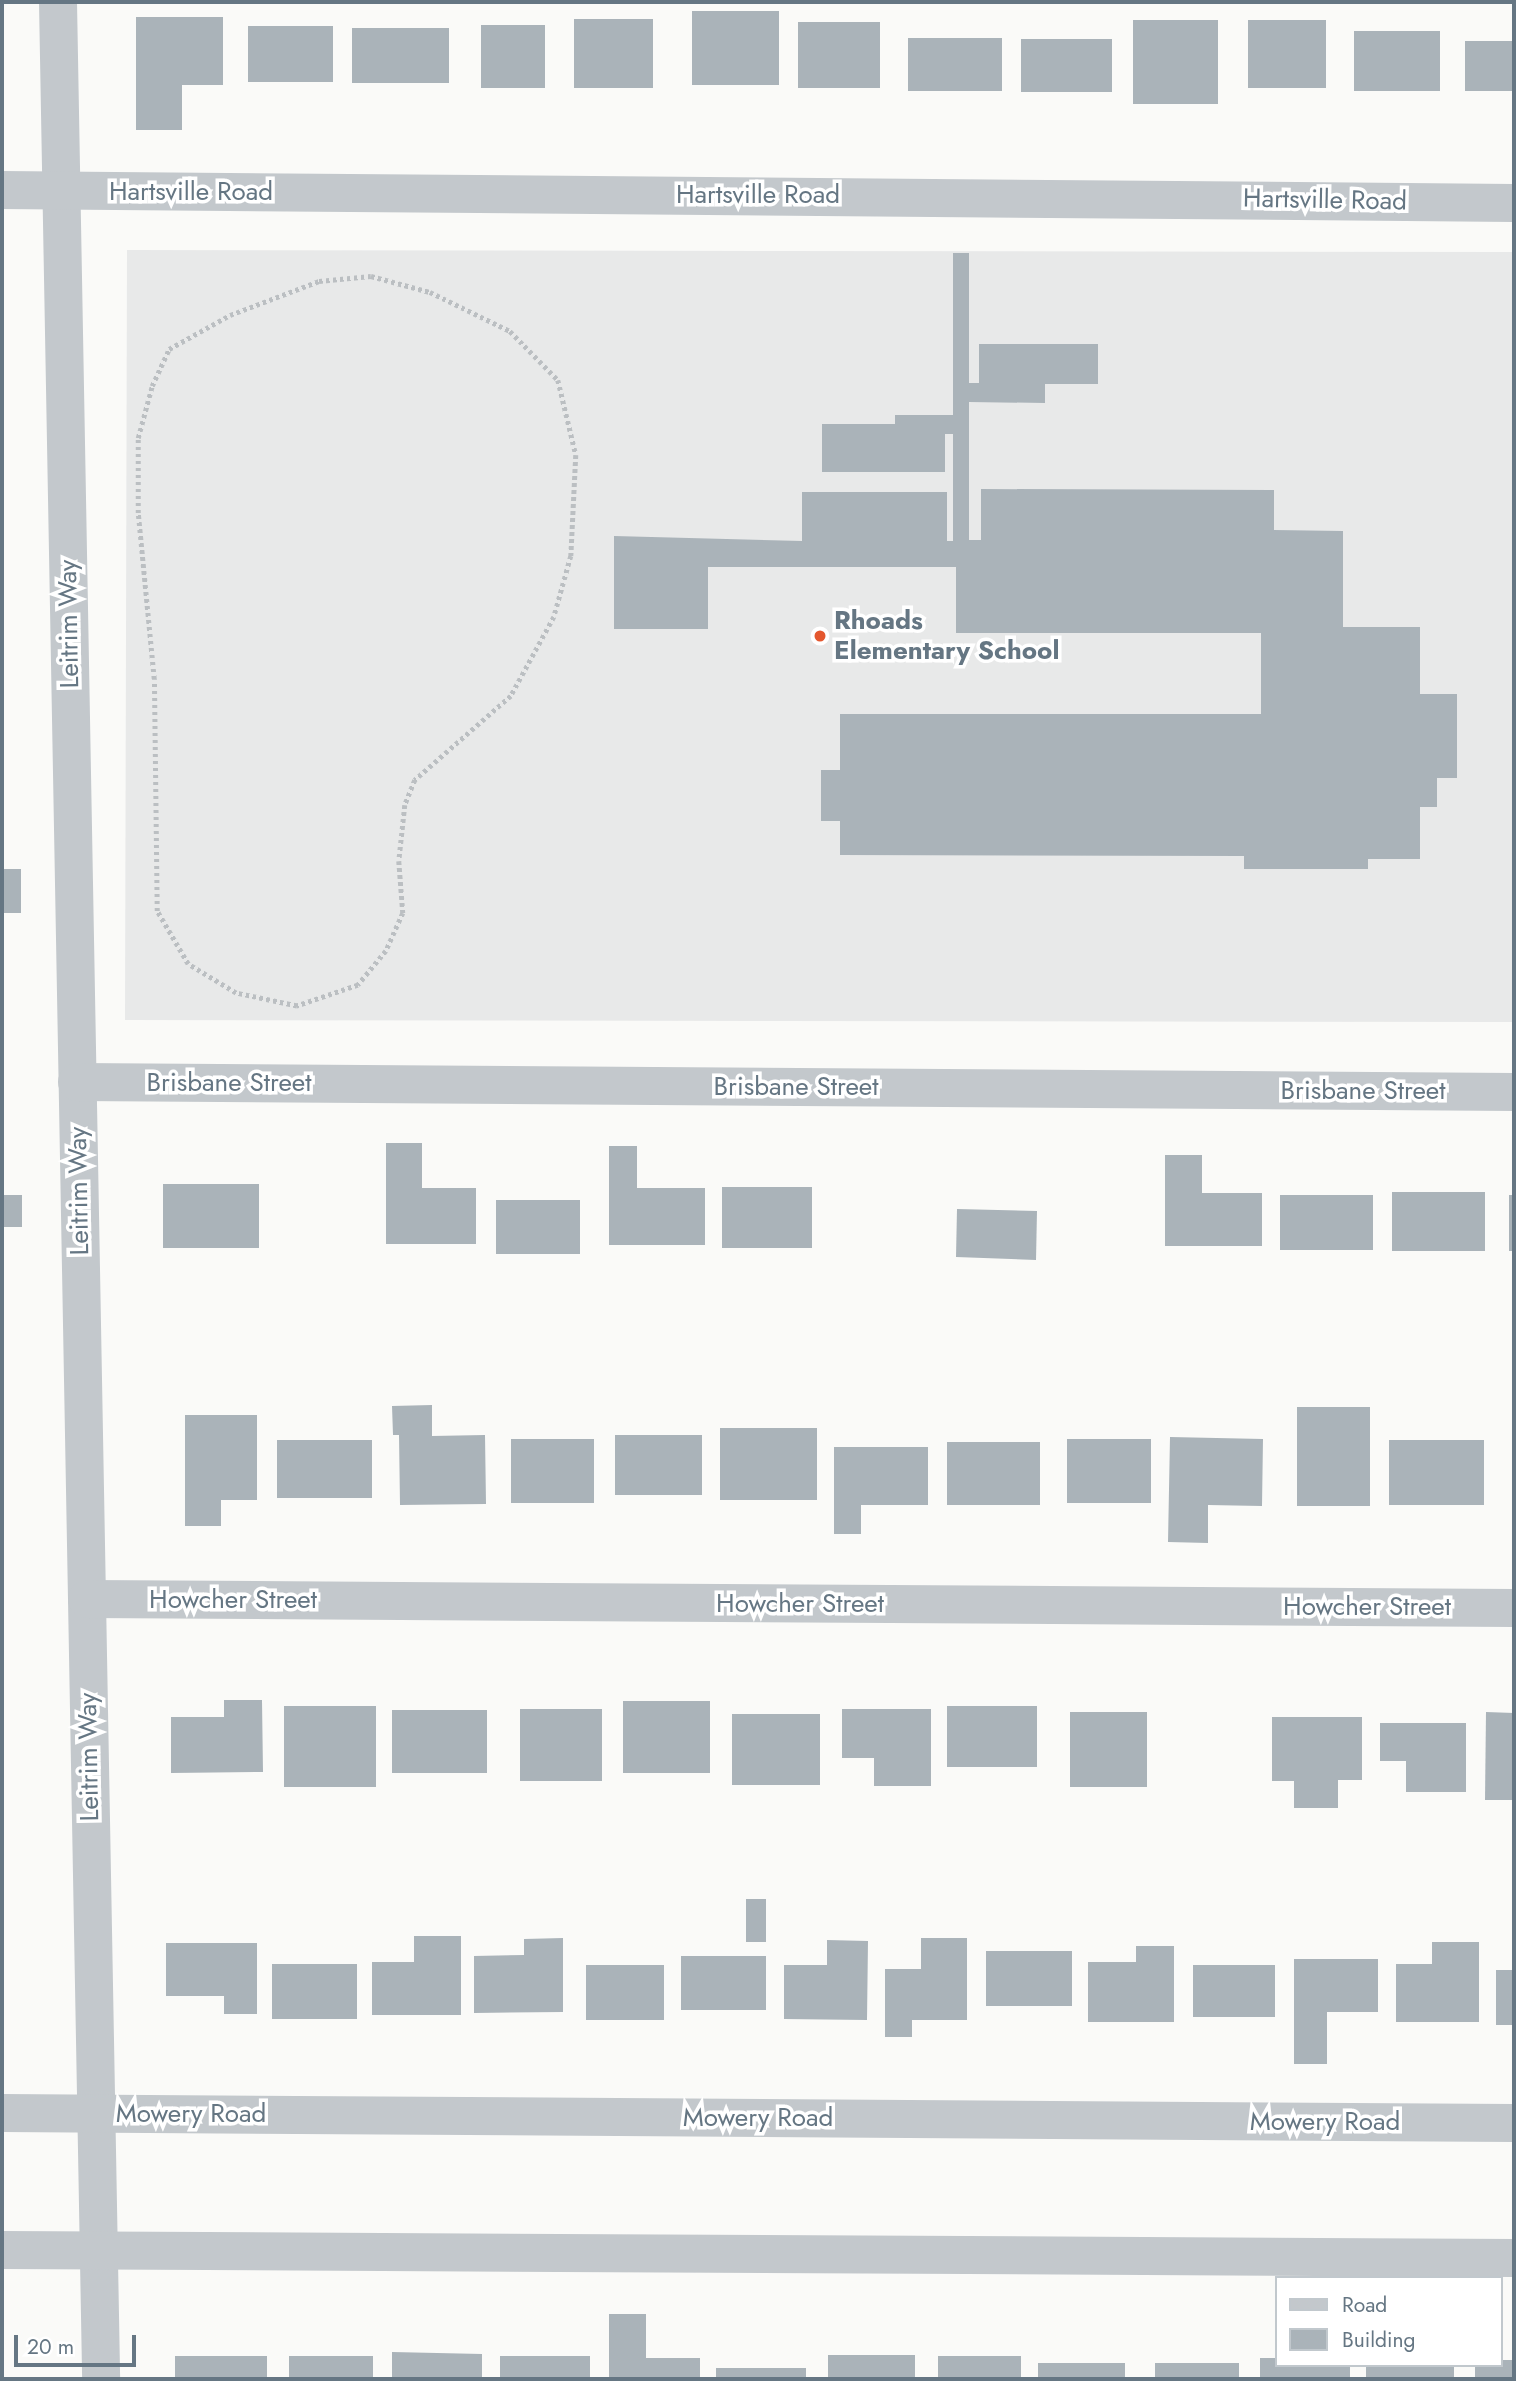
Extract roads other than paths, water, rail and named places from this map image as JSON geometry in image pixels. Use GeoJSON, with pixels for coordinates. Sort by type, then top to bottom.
{"type":"FeatureCollection","features":[{"type":"Feature","properties":{"kind":"street","name":"Leitrim Way"},"geometry":{"type":"LineString","coordinates":[[58,2],[101,2379]]}},
{"type":"Feature","properties":{"kind":"street","name":"Hartsville Road"},"geometry":{"type":"LineString","coordinates":[[2,190],[1514,203]]}},
{"type":"Feature","properties":{"kind":"street","name":"Brisbane Street"},"geometry":{"type":"LineString","coordinates":[[77,1083],[1514,1092]]}},
{"type":"Feature","properties":{"kind":"street","name":"Howcher Street"},"geometry":{"type":"LineString","coordinates":[[86,1599],[1514,1608]]}},
{"type":"Feature","properties":{"kind":"street","name":"Mowery Road"},"geometry":{"type":"LineString","coordinates":[[2,2113],[1514,2123]]}},
{"type":"Feature","properties":{"kind":"street"},"geometry":{"type":"LineString","coordinates":[[2,2250],[1514,2258]]}},
{"type":"Feature","properties":{"kind":"place","name":"Rhoads Elementary School"},"geometry":{"type":"Point","coordinates":[820,636]}}]}
